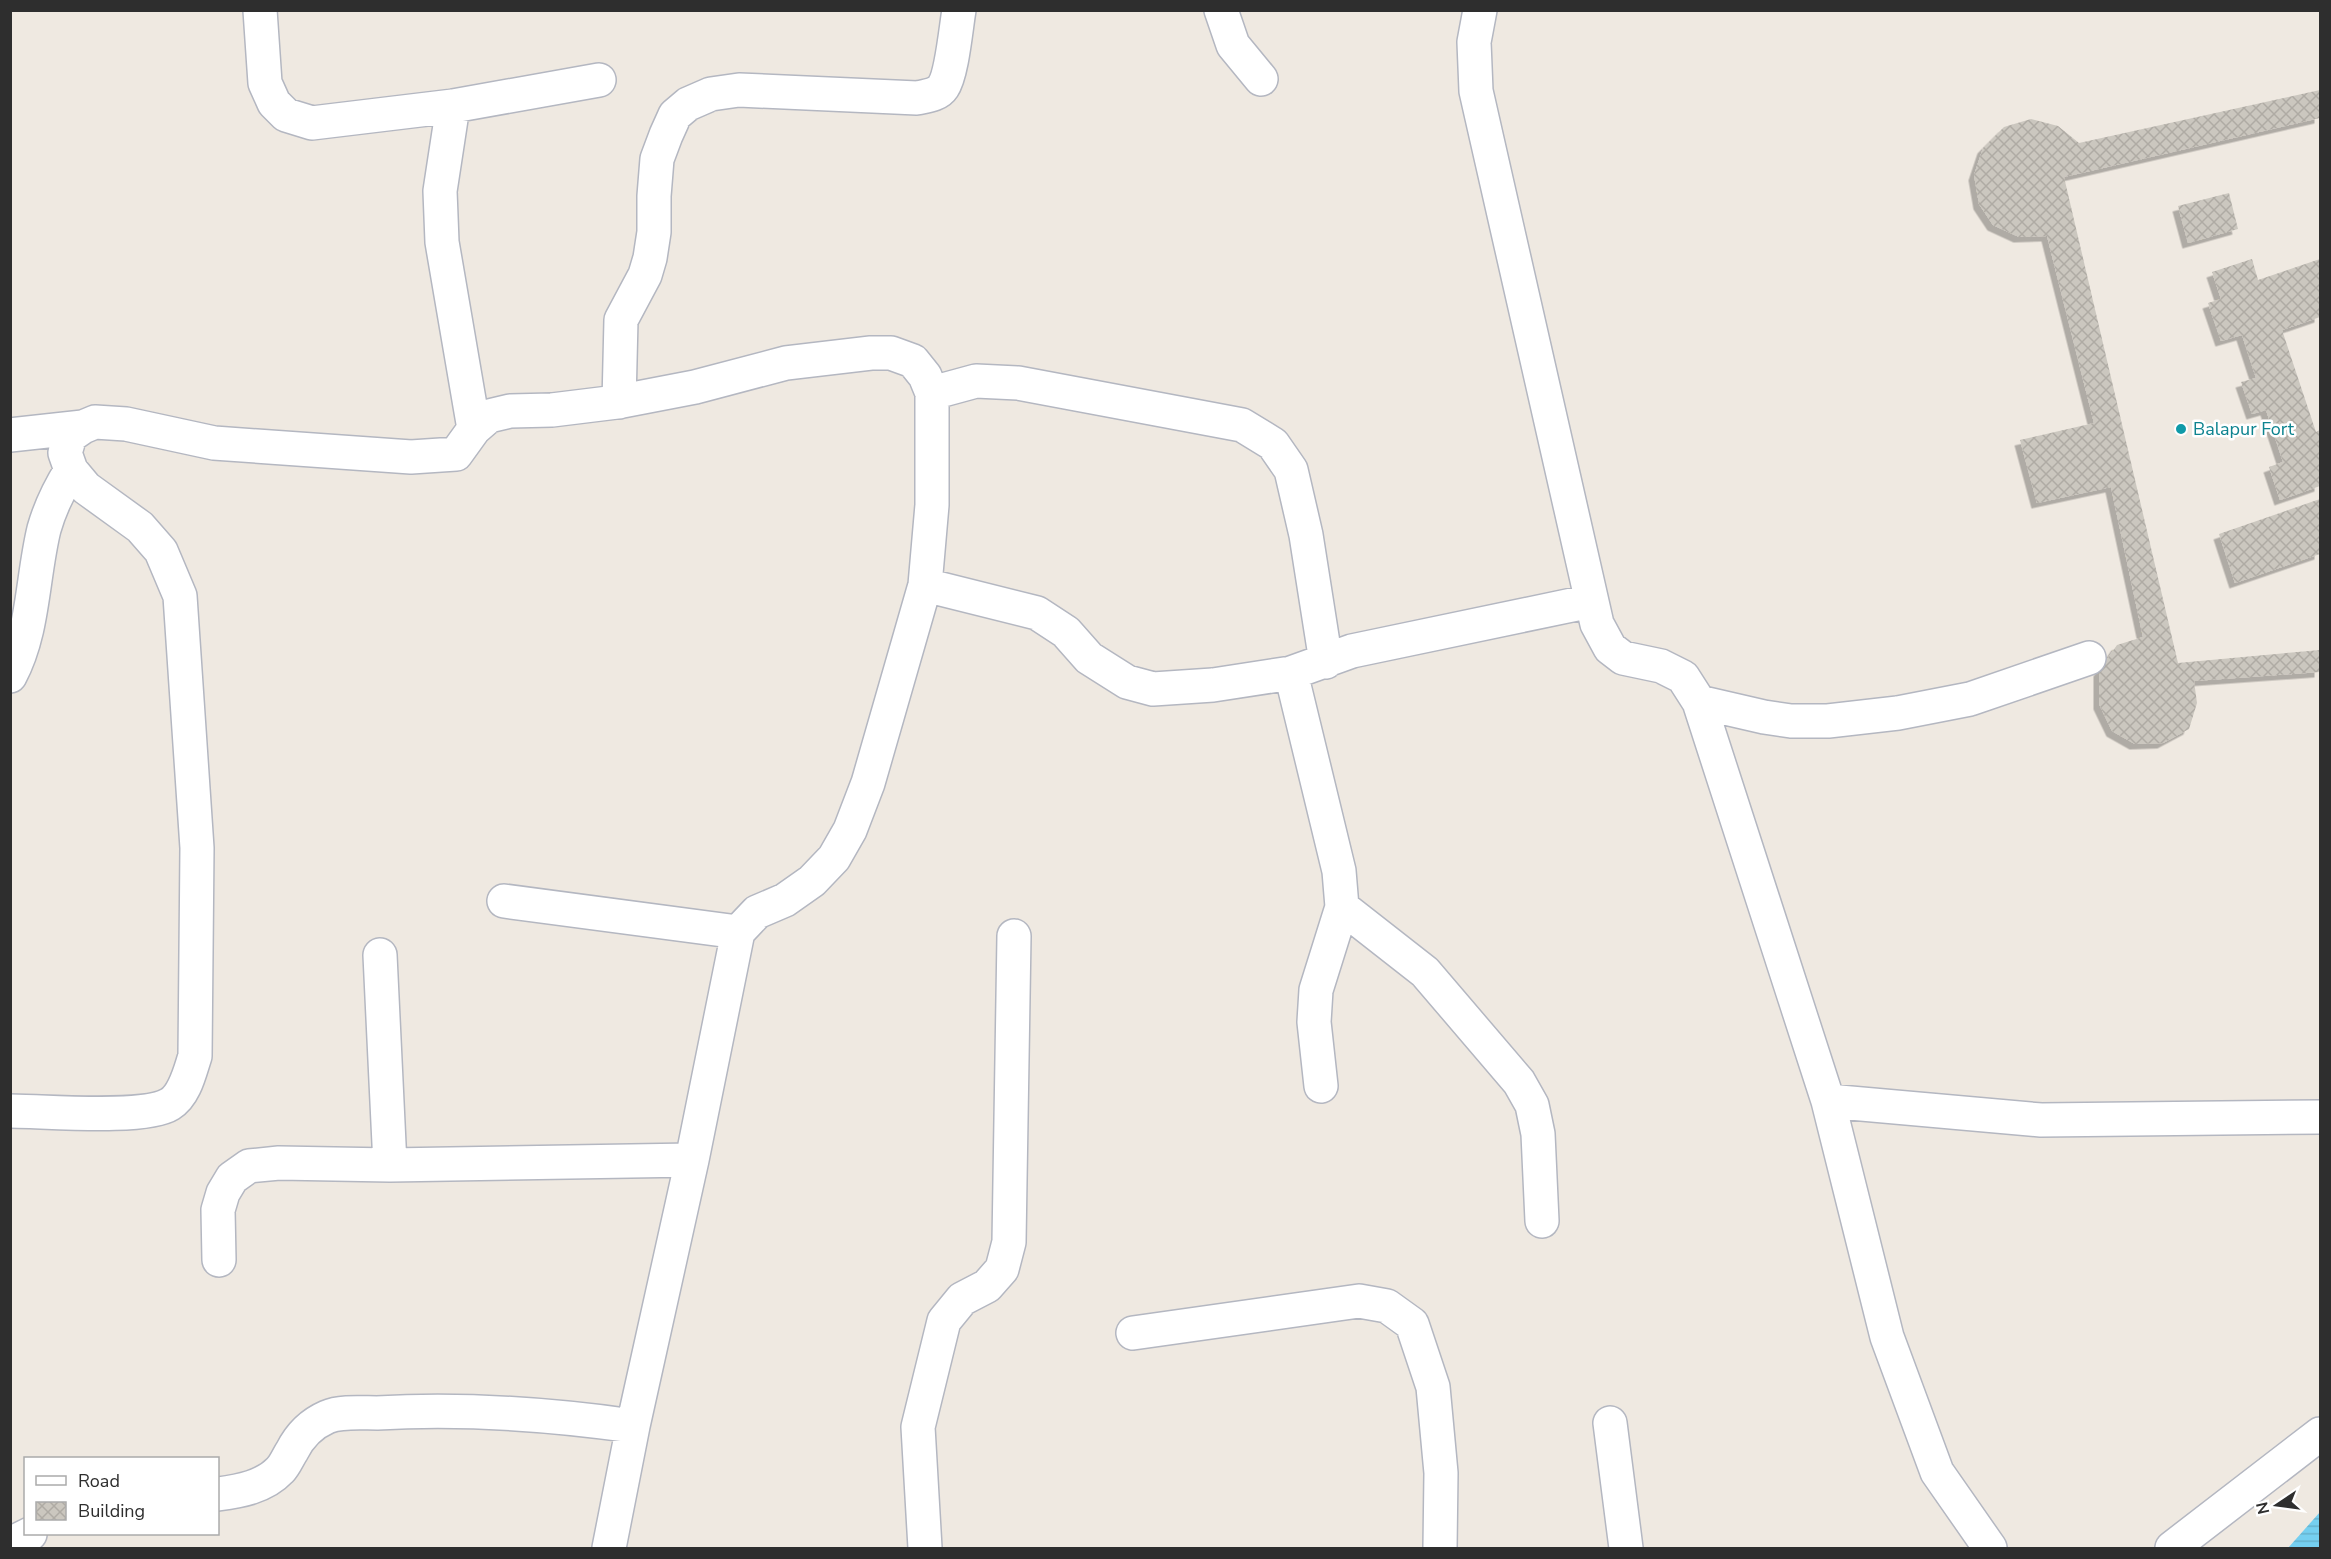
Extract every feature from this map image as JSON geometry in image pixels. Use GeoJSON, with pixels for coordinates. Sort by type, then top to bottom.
{"type":"FeatureCollection","features":[{"type":"Feature","properties":{"kind":"street"},"geometry":{"type":"LineString","coordinates":[[260,10],[265,83],[274,103],[286,115],[312,123],[453,106],[599,80]]}},
{"type":"Feature","properties":{"kind":"street"},"geometry":{"type":"LineString","coordinates":[[619,402],[621,320],[645,275],[650,258],[654,232],[657,159],[675,115],[688,104],[711,94],[739,90],[917,98],[934,94],[943,87],[948,73],[959,10]]}},
{"type":"Feature","properties":{"kind":"street"},"geometry":{"type":"LineString","coordinates":[[1221,10],[1233,45],[1261,79]]}},
{"type":"Feature","properties":{"kind":"street"},"geometry":{"type":"LineString","coordinates":[[1480,10],[1474,42],[1476,91],[1489,158],[1596,624],[1610,648],[1623,658],[1661,666],[1683,676],[1699,702],[1828,1101],[1887,1337],[1936,1472],[1990,1548]]}},
{"type":"Feature","properties":{"kind":"street"},"geometry":{"type":"LineString","coordinates":[[453,106],[440,191],[442,242],[447,283],[474,429]]}},
{"type":"Feature","properties":{"kind":"street"},"geometry":{"type":"LineString","coordinates":[[10,435],[82,427],[95,422],[126,424],[214,443],[411,457],[456,454],[474,429],[489,416],[510,411],[552,410],[619,402],[695,387],[786,363],[871,353],[891,353],[913,361],[926,376],[932,393],[932,505],[925,585],[868,783],[850,830],[834,858],[812,881],[785,900],[757,912],[738,932],[609,1548]]}},
{"type":"Feature","properties":{"kind":"street"},"geometry":{"type":"LineString","coordinates":[[932,393],[976,381],[1018,383],[1242,424],[1273,444],[1291,470],[1306,535],[1326,662]]}},
{"type":"Feature","properties":{"kind":"street"},"geometry":{"type":"LineString","coordinates":[[10,1111],[147,1113],[171,1104],[186,1085],[195,1056],[197,848],[180,596],[161,551],[140,527],[86,488],[70,470],[64,453],[70,436],[82,427]]}},
{"type":"Feature","properties":{"kind":"street"},"geometry":{"type":"LineString","coordinates":[[10,676],[16,665],[34,596],[45,527],[58,490],[70,470]]}},
{"type":"Feature","properties":{"kind":"street"},"geometry":{"type":"LineString","coordinates":[[925,585],[1037,613],[1066,632],[1089,658],[1127,682],[1153,689],[1213,685],[1291,674],[1352,651],[1591,601]]}},
{"type":"Feature","properties":{"kind":"street"},"geometry":{"type":"LineString","coordinates":[[1699,702],[1791,721],[1828,721],[1898,713],[1970,699],[2089,657]]}},
{"type":"Feature","properties":{"kind":"street"},"geometry":{"type":"LineString","coordinates":[[1291,674],[1340,872],[1342,907],[1316,990],[1314,1022],[1322,1086]]}},
{"type":"Feature","properties":{"kind":"street"},"geometry":{"type":"LineString","coordinates":[[504,901],[738,932]]}},
{"type":"Feature","properties":{"kind":"street"},"geometry":{"type":"LineString","coordinates":[[1342,907],[1425,972],[1519,1082],[1532,1105],[1538,1134],[1542,1221]]}},
{"type":"Feature","properties":{"kind":"street"},"geometry":{"type":"LineString","coordinates":[[925,1548],[918,1427],[944,1322],[962,1299],[987,1287],[1002,1269],[1009,1242],[1014,936]]}},
{"type":"Feature","properties":{"kind":"street"},"geometry":{"type":"LineString","coordinates":[[380,955],[390,1165]]}},
{"type":"Feature","properties":{"kind":"street"},"geometry":{"type":"LineString","coordinates":[[1828,1101],[2041,1120],[2320,1117]]}},
{"type":"Feature","properties":{"kind":"street"},"geometry":{"type":"LineString","coordinates":[[219,1260],[218,1210],[223,1193],[232,1178],[249,1166],[279,1163],[390,1165],[692,1160]]}},
{"type":"Feature","properties":{"kind":"street"},"geometry":{"type":"LineString","coordinates":[[1133,1333],[1359,1301],[1387,1306],[1412,1324],[1433,1387],[1441,1473],[1440,1548]]}},
{"type":"Feature","properties":{"kind":"street"},"geometry":{"type":"LineString","coordinates":[[219,1494],[243,1490],[267,1481],[282,1469],[295,1444],[312,1424],[331,1415],[502,1411],[556,1415],[633,1426]]}},
{"type":"Feature","properties":{"kind":"street"},"geometry":{"type":"LineString","coordinates":[[1611,1423],[1626,1548]]}},
{"type":"Feature","properties":{"kind":"street"},"geometry":{"type":"LineString","coordinates":[[2172,1548],[2320,1434]]}},
{"type":"Feature","properties":{"kind":"street"},"geometry":{"type":"LineString","coordinates":[[10,1544],[26,1535]]}},
{"type":"Feature","properties":{"kind":"water"},"geometry":{"type":"Polygon","coordinates":[[[2320,1512],[2320,1548],[2288,1548],[2320,1512]]]}},
{"type":"Feature","properties":{"kind":"building"},"geometry":{"type":"Polygon","coordinates":[[[2320,90],[2320,118],[2064,177],[2178,663],[2320,650],[2320,672],[2194,681],[2197,703],[2189,729],[2163,743],[2135,744],[2112,731],[2099,704],[2099,671],[2117,645],[2143,637],[2111,487],[2037,503],[2020,440],[2094,423],[2047,236],[2019,237],[1993,225],[1979,204],[1974,175],[1983,148],[2004,127],[2031,119],[2058,126],[2079,143],[2320,90]]]}},
{"type":"Feature","properties":{"kind":"building"},"geometry":{"type":"Polygon","coordinates":[[[2229,193],[2238,229],[2188,243],[2178,206],[2229,193]]]}},
{"type":"Feature","properties":{"kind":"building"},"geometry":{"type":"Polygon","coordinates":[[[2252,259],[2258,280],[2320,259],[2320,317],[2282,330],[2316,432],[2320,430],[2320,486],[2280,500],[2269,467],[2283,462],[2266,410],[2252,414],[2241,382],[2256,378],[2242,335],[2221,341],[2208,303],[2221,299],[2212,272],[2252,259]]]}},
{"type":"Feature","properties":{"kind":"building"},"geometry":{"type":"Polygon","coordinates":[[[2320,499],[2320,554],[2235,583],[2219,534],[2320,499]]]}},
{"type":"Feature","properties":{"kind":"place","name":"Balapur Fort"},"geometry":{"type":"Point","coordinates":[2181,429]}}]}
